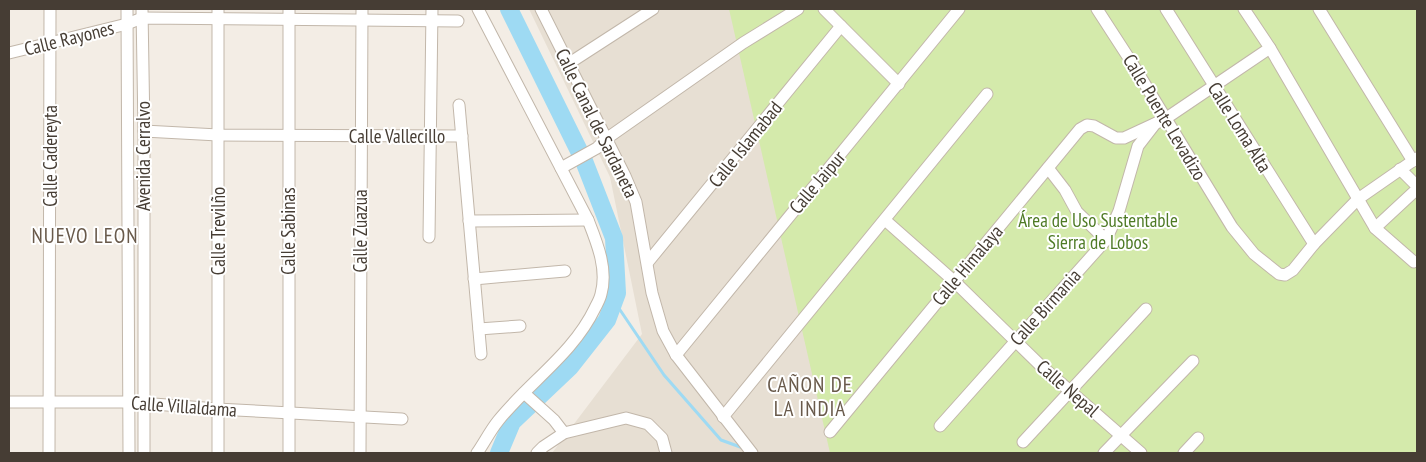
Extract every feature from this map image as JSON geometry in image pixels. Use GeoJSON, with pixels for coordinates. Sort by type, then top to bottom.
{"type":"FeatureCollection","features":[{"type":"Feature","properties":{"kind":"street","name":"Calle Cadereyta"},"geometry":{"type":"LineString","coordinates":[[49,453],[50,9]]}},
{"type":"Feature","properties":{"kind":"street","name":"Avenida Cerralvo"},"geometry":{"type":"LineString","coordinates":[[127,9],[129,453]]}},
{"type":"Feature","properties":{"kind":"street"},"geometry":{"type":"LineString","coordinates":[[429,237],[432,9]]}},
{"type":"Feature","properties":{"kind":"street"},"geometry":{"type":"LineString","coordinates":[[477,453],[497,422],[527,395],[577,339],[601,295],[602,263],[597,243],[565,166],[478,9]]}},
{"type":"Feature","properties":{"kind":"street","name":"Calle Canal de Sardaneta"},"geometry":{"type":"LineString","coordinates":[[541,9],[625,176],[636,202],[652,293],[662,331],[676,355],[752,453]]}},
{"type":"Feature","properties":{"kind":"street"},"geometry":{"type":"LineString","coordinates":[[568,64],[653,9]]}},
{"type":"Feature","properties":{"kind":"street"},"geometry":{"type":"LineString","coordinates":[[565,166],[597,148],[606,139],[743,43],[798,9]]}},
{"type":"Feature","properties":{"kind":"street"},"geometry":{"type":"LineString","coordinates":[[824,9],[899,84]]}},
{"type":"Feature","properties":{"kind":"street","name":"Calle Jaipur"},"geometry":{"type":"LineString","coordinates":[[676,355],[959,9]]}},
{"type":"Feature","properties":{"kind":"street","name":"Calle Puente Levadizo"},"geometry":{"type":"LineString","coordinates":[[1097,9],[1160,120],[1232,226],[1254,254],[1279,274],[1285,275],[1293,270],[1314,244]]}},
{"type":"Feature","properties":{"kind":"street","name":"Calle Loma Alta"},"geometry":{"type":"LineString","coordinates":[[1166,9],[1314,244]]}},
{"type":"Feature","properties":{"kind":"street"},"geometry":{"type":"LineString","coordinates":[[1244,9],[1270,48],[1375,228],[1414,262]]}},
{"type":"Feature","properties":{"kind":"street"},"geometry":{"type":"LineString","coordinates":[[1314,244],[1358,199],[1415,159],[1319,9]]}},
{"type":"Feature","properties":{"kind":"street","name":"Calle Rayones"},"geometry":{"type":"LineString","coordinates":[[9,53],[127,24],[142,14],[362,15],[432,21],[458,21]]}},
{"type":"Feature","properties":{"kind":"street","name":"Avenida Cerralvo"},"geometry":{"type":"LineString","coordinates":[[142,14],[144,453]]}},
{"type":"Feature","properties":{"kind":"street","name":"Calle Trevilño"},"geometry":{"type":"LineString","coordinates":[[218,14],[218,453]]}},
{"type":"Feature","properties":{"kind":"street","name":"Calle Sabinas"},"geometry":{"type":"LineString","coordinates":[[289,14],[289,453]]}},
{"type":"Feature","properties":{"kind":"street","name":"Calle Zuazua"},"geometry":{"type":"LineString","coordinates":[[360,453],[362,15]]}},
{"type":"Feature","properties":{"kind":"street","name":"Calle Islamabad"},"geometry":{"type":"LineString","coordinates":[[648,262],[841,26]]}},
{"type":"Feature","properties":{"kind":"street","name":"Calle Himalaya"},"geometry":{"type":"LineString","coordinates":[[830,432],[1080,129],[1087,125],[1094,126],[1116,138],[1124,138],[1160,120],[1270,48]]}},
{"type":"Feature","properties":{"kind":"street"},"geometry":{"type":"LineString","coordinates":[[723,417],[987,94]]}},
{"type":"Feature","properties":{"kind":"street"},"geometry":{"type":"LineString","coordinates":[[459,105],[462,136]]}},
{"type":"Feature","properties":{"kind":"street","name":"Calle Birmania"},"geometry":{"type":"LineString","coordinates":[[940,426],[1106,240],[1119,211],[1138,146],[1160,120]]}},
{"type":"Feature","properties":{"kind":"street","name":"Calle Vallecillo"},"geometry":{"type":"LineString","coordinates":[[144,131],[360,137],[462,136],[481,354]]}},
{"type":"Feature","properties":{"kind":"street"},"geometry":{"type":"LineString","coordinates":[[1048,168],[1065,190],[1078,212],[1106,240]]}},
{"type":"Feature","properties":{"kind":"street"},"geometry":{"type":"LineString","coordinates":[[1375,228],[1417,188],[1400,169]]}},
{"type":"Feature","properties":{"kind":"street"},"geometry":{"type":"LineString","coordinates":[[469,221],[588,220]]}},
{"type":"Feature","properties":{"kind":"street","name":"Calle Nepal"},"geometry":{"type":"LineString","coordinates":[[885,220],[954,281],[1015,341],[1141,453]]}},
{"type":"Feature","properties":{"kind":"street"},"geometry":{"type":"LineString","coordinates":[[474,279],[565,271]]}},
{"type":"Feature","properties":{"kind":"street"},"geometry":{"type":"LineString","coordinates":[[1023,442],[1146,309]]}},
{"type":"Feature","properties":{"kind":"street"},"geometry":{"type":"LineString","coordinates":[[479,329],[520,326]]}},
{"type":"Feature","properties":{"kind":"street"},"geometry":{"type":"LineString","coordinates":[[1104,453],[1193,361]]}},
{"type":"Feature","properties":{"kind":"street"},"geometry":{"type":"LineString","coordinates":[[527,395],[554,420],[564,433]]}},
{"type":"Feature","properties":{"kind":"street","name":"Calle Villaldama"},"geometry":{"type":"LineString","coordinates":[[9,402],[129,402],[217,410],[289,412],[360,418],[402,419]]}},
{"type":"Feature","properties":{"kind":"street"},"geometry":{"type":"LineString","coordinates":[[537,453],[564,433],[626,418],[648,424],[662,438],[666,453]]}},
{"type":"Feature","properties":{"kind":"street"},"geometry":{"type":"LineString","coordinates":[[1184,453],[1198,438]]}},
{"type":"Feature","properties":{"kind":"shaded area","name":"Área de Uso Sustentable Sierra de Lobos"},"geometry":{"type":"Polygon","coordinates":[[[529,9],[1417,9],[1358,453],[552,453],[642,334],[610,177],[529,9]]]}},
{"type":"Feature","properties":{"kind":"green space","name":"Área de Uso Sustentable Sierra de Lobos"},"geometry":{"type":"Polygon","coordinates":[[[729,9],[1417,9],[1417,453],[830,453],[729,9]]]}},
{"type":"Feature","properties":{"kind":"waterway"},"geometry":{"type":"LineString","coordinates":[[499,453],[512,422],[570,367],[607,320],[617,293],[614,238],[584,161],[509,9]]}},
{"type":"Feature","properties":{"kind":"waterway"},"geometry":{"type":"LineString","coordinates":[[614,301],[664,375],[721,440],[743,448]]}},
{"type":"Feature","properties":{"kind":"district","name":"NUEVO LEON"},"geometry":{"type":"Point","coordinates":[85,236]}},
{"type":"Feature","properties":{"kind":"district","name":"CAÑON DE LA INDIA"},"geometry":{"type":"Point","coordinates":[810,397]}}]}
